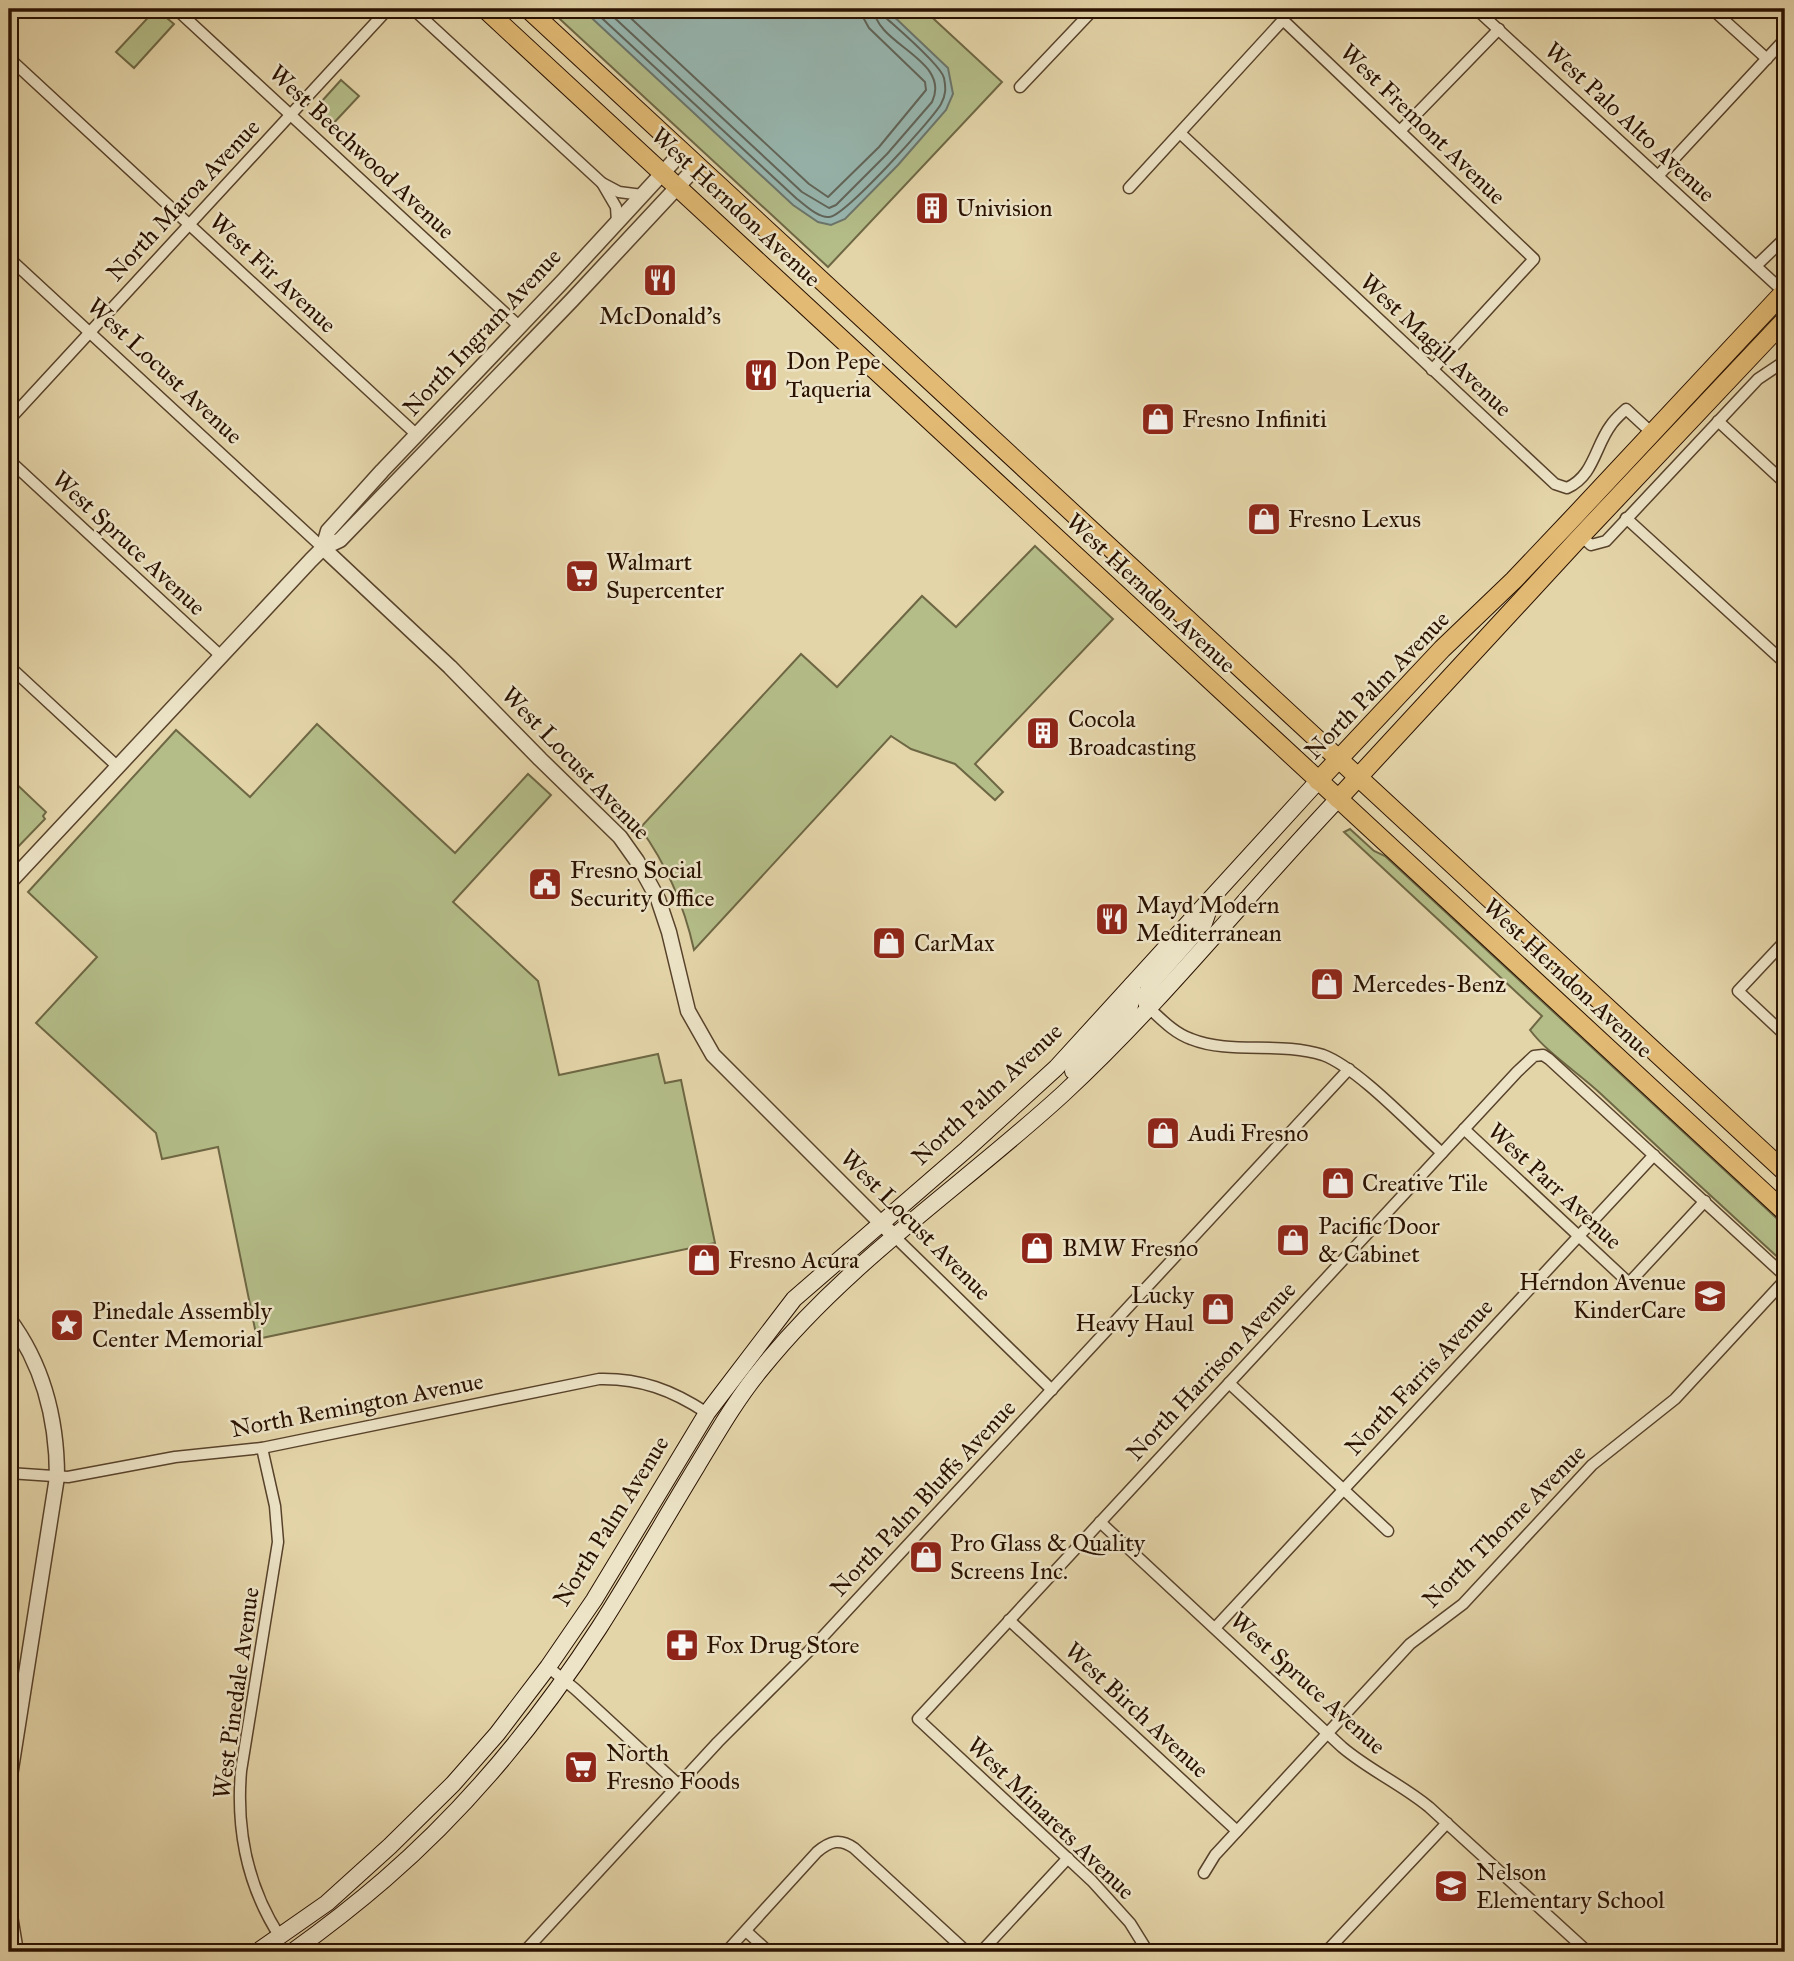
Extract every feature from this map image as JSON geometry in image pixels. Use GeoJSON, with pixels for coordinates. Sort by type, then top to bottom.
{"type":"FeatureCollection","features":[{"type":"Feature","properties":{"kind":"main road","name":"West Herndon Avenue"},"geometry":{"type":"LineString","coordinates":[[485,9],[1785,1212]]}},
{"type":"Feature","properties":{"kind":"main road","name":"West Herndon Avenue"},"geometry":{"type":"LineString","coordinates":[[528,9],[1785,1172]]}},
{"type":"Feature","properties":{"kind":"main road","name":"North Palm Avenue"},"geometry":{"type":"LineString","coordinates":[[257,1952],[278,1945],[390,1846],[453,1784],[496,1734],[548,1668],[594,1600],[707,1413],[794,1299],[1056,1068],[1442,649],[1514,580],[1785,292]]}},
{"type":"Feature","properties":{"kind":"main road","name":"North Palm Avenue"},"geometry":{"type":"LineString","coordinates":[[290,1952],[379,1885],[416,1850],[500,1760],[597,1631],[726,1418],[760,1370],[803,1320],[894,1236],[1062,1095],[1148,1007],[1581,536],[1785,320]]}},
{"type":"Feature","properties":{"kind":"main road"},"geometry":{"type":"LineString","coordinates":[[1557,562],[1559,546],[1617,484],[1652,433]]}},
{"type":"Feature","properties":{"kind":"main road"},"geometry":{"type":"LineString","coordinates":[[1148,1007],[1145,999],[1150,984],[1204,923],[1214,894]]}},
{"type":"Feature","properties":{"kind":"main road"},"geometry":{"type":"LineString","coordinates":[[1062,1095],[1067,1078],[1129,1009],[1133,994],[1132,985]]}},
{"type":"Feature","properties":{"kind":"main road"},"geometry":{"type":"LineString","coordinates":[[650,1545],[664,1502],[710,1425],[711,1420],[707,1413]]}},
{"type":"Feature","properties":{"kind":"main road"},"geometry":{"type":"LineString","coordinates":[[290,1952],[288,1947],[293,1940],[361,1884],[390,1846]]}},
{"type":"Feature","properties":{"kind":"street","name":"West Beechwood Avenue"},"geometry":{"type":"LineString","coordinates":[[176,9],[519,326]]}},
{"type":"Feature","properties":{"kind":"street","name":"North Maroa Avenue"},"geometry":{"type":"LineString","coordinates":[[9,421],[388,9]]}},
{"type":"Feature","properties":{"kind":"street"},"geometry":{"type":"LineString","coordinates":[[413,9],[602,183],[619,192],[642,195]]}},
{"type":"Feature","properties":{"kind":"street"},"geometry":{"type":"LineString","coordinates":[[1020,87],[1094,9]]}},
{"type":"Feature","properties":{"kind":"street","name":"West Palo Alto Avenue"},"geometry":{"type":"LineString","coordinates":[[1476,9],[1785,292]]}},
{"type":"Feature","properties":{"kind":"street"},"geometry":{"type":"LineString","coordinates":[[1712,9],[1767,59]]}},
{"type":"Feature","properties":{"kind":"street","name":"West Fremont Avenue"},"geometry":{"type":"LineString","coordinates":[[1180,134],[1283,20],[1534,259],[1432,370]]}},
{"type":"Feature","properties":{"kind":"street"},"geometry":{"type":"LineString","coordinates":[[1400,131],[1499,29]]}},
{"type":"Feature","properties":{"kind":"street"},"geometry":{"type":"LineString","coordinates":[[1658,177],[1785,39]]}},
{"type":"Feature","properties":{"kind":"street","name":"West Fir Avenue"},"geometry":{"type":"LineString","coordinates":[[9,58],[417,435]]}},
{"type":"Feature","properties":{"kind":"street"},"geometry":{"type":"LineString","coordinates":[[1129,188],[1180,134]]}},
{"type":"Feature","properties":{"kind":"street","name":"West Magill Avenue"},"geometry":{"type":"LineString","coordinates":[[1180,134],[1561,488],[1573,485],[1590,468],[1610,425],[1626,408],[1652,433]]}},
{"type":"Feature","properties":{"kind":"street","name":"North Ingram Avenue"},"geometry":{"type":"LineString","coordinates":[[323,548],[328,531],[682,152]]}},
{"type":"Feature","properties":{"kind":"street","name":"North Ingram Avenue"},"geometry":{"type":"LineString","coordinates":[[10,880],[323,548],[341,540],[697,166]]}},
{"type":"Feature","properties":{"kind":"street"},"geometry":{"type":"LineString","coordinates":[[602,183],[616,207],[617,222]]}},
{"type":"Feature","properties":{"kind":"street"},"geometry":{"type":"LineString","coordinates":[[1755,266],[1785,238]]}},
{"type":"Feature","properties":{"kind":"street","name":"West Locust Avenue"},"geometry":{"type":"LineString","coordinates":[[9,258],[450,667],[620,837],[658,899],[688,1011],[713,1055],[1052,1390]]}},
{"type":"Feature","properties":{"kind":"street"},"geometry":{"type":"LineString","coordinates":[[509,364],[507,359],[511,347],[557,298],[564,280]]}},
{"type":"Feature","properties":{"kind":"street"},"geometry":{"type":"LineString","coordinates":[[1581,536],[1591,545],[1600,544],[1758,379],[1785,360]]}},
{"type":"Feature","properties":{"kind":"street"},"geometry":{"type":"LineString","coordinates":[[1718,421],[1785,483]]}},
{"type":"Feature","properties":{"kind":"street","name":"West Spruce Avenue"},"geometry":{"type":"LineString","coordinates":[[9,460],[220,656]]}},
{"type":"Feature","properties":{"kind":"street"},"geometry":{"type":"LineString","coordinates":[[1626,518],[1785,663]]}},
{"type":"Feature","properties":{"kind":"street"},"geometry":{"type":"LineString","coordinates":[[9,666],[118,767]]}},
{"type":"Feature","properties":{"kind":"street"},"geometry":{"type":"LineString","coordinates":[[1785,941],[1738,991],[1785,1035]]}},
{"type":"Feature","properties":{"kind":"street"},"geometry":{"type":"LineString","coordinates":[[1148,1007],[1173,1029],[1191,1040],[1217,1045],[1306,1051],[1329,1058],[1349,1069],[1442,1153]]}},
{"type":"Feature","properties":{"kind":"street","name":"North Harrison Avenue"},"geometry":{"type":"LineString","coordinates":[[918,1719],[1530,1058],[1537,1055],[1549,1059],[1654,1155]]}},
{"type":"Feature","properties":{"kind":"street","name":"North Palm Bluffs Avenue"},"geometry":{"type":"LineString","coordinates":[[524,1952],[679,1785],[815,1645],[1349,1069]]}},
{"type":"Feature","properties":{"kind":"street","name":"West Parr Avenue"},"geometry":{"type":"LineString","coordinates":[[1464,1129],[1629,1283],[1704,1201]]}},
{"type":"Feature","properties":{"kind":"street"},"geometry":{"type":"LineString","coordinates":[[1654,1155],[1785,1278]]}},
{"type":"Feature","properties":{"kind":"street","name":"North Farris Avenue"},"geometry":{"type":"LineString","coordinates":[[1215,1628],[1654,1155]]}},
{"type":"Feature","properties":{"kind":"street","name":"North Thorne Avenue"},"geometry":{"type":"LineString","coordinates":[[1204,1873],[1212,1859],[1237,1831],[1410,1644],[1462,1604],[1589,1468],[1675,1399],[1785,1278]]}},
{"type":"Feature","properties":{"kind":"street"},"geometry":{"type":"LineString","coordinates":[[9,1319],[29,1351],[47,1393],[55,1426],[57,1477],[16,1691],[9,1782]]}},
{"type":"Feature","properties":{"kind":"street","name":"North Remington Avenue"},"geometry":{"type":"LineString","coordinates":[[9,1473],[57,1477],[78,1475],[175,1457],[262,1448],[598,1379],[630,1380],[659,1387],[707,1413]]}},
{"type":"Feature","properties":{"kind":"street"},"geometry":{"type":"LineString","coordinates":[[1229,1383],[1388,1531]]}},
{"type":"Feature","properties":{"kind":"street","name":"West Pinedale Avenue"},"geometry":{"type":"LineString","coordinates":[[262,1448],[275,1506],[278,1542],[241,1771],[239,1809],[242,1845],[250,1875],[278,1945]]}},
{"type":"Feature","properties":{"kind":"street","name":"West Spruce Avenue"},"geometry":{"type":"LineString","coordinates":[[1100,1522],[1328,1733],[1371,1769],[1412,1793],[1588,1952]]}},
{"type":"Feature","properties":{"kind":"street","name":"West Birch Avenue"},"geometry":{"type":"LineString","coordinates":[[1009,1620],[1237,1831]]}},
{"type":"Feature","properties":{"kind":"street"},"geometry":{"type":"LineString","coordinates":[[548,1668],[679,1785]]}},
{"type":"Feature","properties":{"kind":"street","name":"West Minarets Avenue"},"geometry":{"type":"LineString","coordinates":[[918,1719],[1111,1901],[1130,1923],[1148,1952]]}},
{"type":"Feature","properties":{"kind":"street"},"geometry":{"type":"LineString","coordinates":[[1326,1952],[1447,1823]]}},
{"type":"Feature","properties":{"kind":"street"},"geometry":{"type":"LineString","coordinates":[[726,1952],[817,1852],[826,1844],[836,1841],[846,1842],[854,1848],[967,1952]]}},
{"type":"Feature","properties":{"kind":"street"},"geometry":{"type":"LineString","coordinates":[[981,1952],[1068,1858]]}},
{"type":"Feature","properties":{"kind":"street"},"geometry":{"type":"LineString","coordinates":[[9,1910],[16,1952]]}},
{"type":"Feature","properties":{"kind":"street"},"geometry":{"type":"LineString","coordinates":[[746,1931],[769,1952]]}},
{"type":"Feature","properties":{"kind":"green space"},"geometry":{"type":"Polygon","coordinates":[[[156,9],[174,24],[134,68],[116,52],[156,9]]]}},
{"type":"Feature","properties":{"kind":"green space"},"geometry":{"type":"Polygon","coordinates":[[[549,9],[923,9],[1002,82],[828,267],[549,9]]]}},
{"type":"Feature","properties":{"kind":"green space"},"geometry":{"type":"Polygon","coordinates":[[[341,80],[359,96],[329,128],[312,112],[341,80]]]}},
{"type":"Feature","properties":{"kind":"green space"},"geometry":{"type":"Polygon","coordinates":[[[1035,546],[1113,619],[975,764],[1003,792],[995,800],[955,764],[911,749],[891,736],[694,950],[673,886],[640,828],[801,654],[837,687],[922,596],[956,627],[1035,546]]]}},
{"type":"Feature","properties":{"kind":"green space"},"geometry":{"type":"Polygon","coordinates":[[[317,724],[455,853],[528,774],[551,795],[453,902],[538,981],[559,1075],[658,1054],[665,1083],[681,1080],[715,1243],[257,1339],[218,1147],[162,1159],[156,1133],[36,1023],[97,957],[28,892],[176,730],[250,797],[317,724]]]}},
{"type":"Feature","properties":{"kind":"green space"},"geometry":{"type":"Polygon","coordinates":[[[9,777],[46,812],[43,816],[45,819],[12,853],[9,850],[9,777]]]}},
{"type":"Feature","properties":{"kind":"green space"},"geometry":{"type":"Polygon","coordinates":[[[1350,829],[1374,851],[1385,856],[1785,1226],[1785,1264],[1601,1094],[1546,1047],[1530,1030],[1542,1016],[1344,832],[1350,829]]]}},
{"type":"Feature","properties":{"kind":"water"},"geometry":{"type":"Polygon","coordinates":[[[582,9],[886,9],[948,68],[953,94],[946,110],[898,165],[845,219],[831,225],[818,222],[793,205],[582,9]]]}},
{"type":"Feature","properties":{"kind":"place","name":"Univision"},"geometry":{"type":"Point","coordinates":[932,208]}},
{"type":"Feature","properties":{"kind":"place","name":"McDonald's"},"geometry":{"type":"Point","coordinates":[660,280]}},
{"type":"Feature","properties":{"kind":"place","name":"Don Pepe Taqueria"},"geometry":{"type":"Point","coordinates":[761,375]}},
{"type":"Feature","properties":{"kind":"place","name":"Fresno Infiniti"},"geometry":{"type":"Point","coordinates":[1158,419]}},
{"type":"Feature","properties":{"kind":"place","name":"Fresno Lexus"},"geometry":{"type":"Point","coordinates":[1264,519]}},
{"type":"Feature","properties":{"kind":"place","name":"Walmart Supercenter"},"geometry":{"type":"Point","coordinates":[582,576]}},
{"type":"Feature","properties":{"kind":"place","name":"Cocola Broadcasting"},"geometry":{"type":"Point","coordinates":[1043,733]}},
{"type":"Feature","properties":{"kind":"place","name":"Fresno Social Security Office"},"geometry":{"type":"Point","coordinates":[545,884]}},
{"type":"Feature","properties":{"kind":"place","name":"Mayd Modern Mediterranean"},"geometry":{"type":"Point","coordinates":[1112,919]}},
{"type":"Feature","properties":{"kind":"place","name":"CarMax"},"geometry":{"type":"Point","coordinates":[889,943]}},
{"type":"Feature","properties":{"kind":"place","name":"Mercedes-Benz"},"geometry":{"type":"Point","coordinates":[1327,984]}},
{"type":"Feature","properties":{"kind":"place","name":"Audi Fresno"},"geometry":{"type":"Point","coordinates":[1163,1133]}},
{"type":"Feature","properties":{"kind":"place","name":"Creative Tile"},"geometry":{"type":"Point","coordinates":[1338,1183]}},
{"type":"Feature","properties":{"kind":"place","name":"Pacific Door & Cabinet"},"geometry":{"type":"Point","coordinates":[1293,1240]}},
{"type":"Feature","properties":{"kind":"place","name":"BMW Fresno"},"geometry":{"type":"Point","coordinates":[1037,1248]}},
{"type":"Feature","properties":{"kind":"place","name":"Fresno Acura"},"geometry":{"type":"Point","coordinates":[704,1260]}},
{"type":"Feature","properties":{"kind":"place","name":"Herndon Avenue KinderCare"},"geometry":{"type":"Point","coordinates":[1710,1296]}},
{"type":"Feature","properties":{"kind":"place","name":"Lucky Heavy Haul"},"geometry":{"type":"Point","coordinates":[1218,1309]}},
{"type":"Feature","properties":{"kind":"place","name":"Pinedale Assembly Center Memorial"},"geometry":{"type":"Point","coordinates":[67,1325]}},
{"type":"Feature","properties":{"kind":"place","name":"Pro Glass & Quality Screens Inc."},"geometry":{"type":"Point","coordinates":[926,1557]}},
{"type":"Feature","properties":{"kind":"place","name":"Fox Drug Store"},"geometry":{"type":"Point","coordinates":[682,1645]}},
{"type":"Feature","properties":{"kind":"place","name":"North Fresno Foods"},"geometry":{"type":"Point","coordinates":[581,1767]}},
{"type":"Feature","properties":{"kind":"place","name":"Nelson Elementary School"},"geometry":{"type":"Point","coordinates":[1451,1886]}}]}
